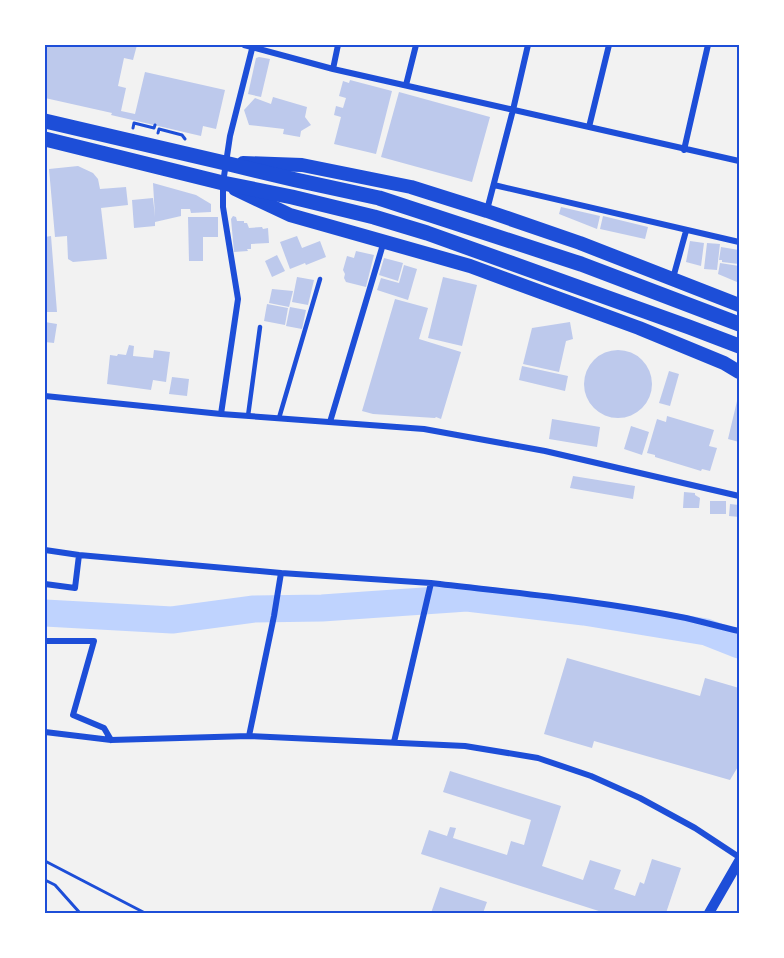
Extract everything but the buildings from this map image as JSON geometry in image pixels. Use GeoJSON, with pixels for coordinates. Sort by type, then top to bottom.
{"type":"FeatureCollection","features":[{"type":"Feature","properties":{"kind":"highway"},"geometry":{"type":"LineString","coordinates":[[45,121],[379,198],[581,264],[739,324]]}},
{"type":"Feature","properties":{"kind":"highway"},"geometry":{"type":"LineString","coordinates":[[45,139],[374,217],[427,233],[739,346]]}},
{"type":"Feature","properties":{"kind":"main road"},"geometry":{"type":"LineString","coordinates":[[225,163],[302,165],[411,187],[580,243],[739,305]]}},
{"type":"Feature","properties":{"kind":"main road"},"geometry":{"type":"LineString","coordinates":[[223,183],[290,215],[470,266],[628,324],[724,363],[739,372]]}},
{"type":"Feature","properties":{"kind":"street"},"geometry":{"type":"LineString","coordinates":[[244,45],[333,69],[739,161]]}},
{"type":"Feature","properties":{"kind":"street"},"geometry":{"type":"LineString","coordinates":[[333,69],[338,45]]}},
{"type":"Feature","properties":{"kind":"street"},"geometry":{"type":"LineString","coordinates":[[406,85],[416,45]]}},
{"type":"Feature","properties":{"kind":"street"},"geometry":{"type":"LineString","coordinates":[[487,211],[528,45]]}},
{"type":"Feature","properties":{"kind":"street"},"geometry":{"type":"LineString","coordinates":[[589,127],[609,45]]}},
{"type":"Feature","properties":{"kind":"street"},"geometry":{"type":"LineString","coordinates":[[684,150],[708,45]]}},
{"type":"Feature","properties":{"kind":"street"},"geometry":{"type":"LineString","coordinates":[[221,414],[238,299],[223,207],[223,183],[230,136],[252,46]]}},
{"type":"Feature","properties":{"kind":"street"},"geometry":{"type":"LineString","coordinates":[[494,185],[739,242]]}},
{"type":"Feature","properties":{"kind":"street"},"geometry":{"type":"LineString","coordinates":[[673,279],[686,231]]}},
{"type":"Feature","properties":{"kind":"street"},"geometry":{"type":"LineString","coordinates":[[330,422],[384,241]]}},
{"type":"Feature","properties":{"kind":"street"},"geometry":{"type":"LineString","coordinates":[[45,396],[221,414],[424,429],[545,451],[739,496]]}},
{"type":"Feature","properties":{"kind":"street"},"geometry":{"type":"LineString","coordinates":[[45,550],[281,573],[431,583],[540,595],[686,618],[739,631]]}},
{"type":"Feature","properties":{"kind":"street"},"geometry":{"type":"LineString","coordinates":[[45,584],[75,588],[79,555]]}},
{"type":"Feature","properties":{"kind":"street"},"geometry":{"type":"LineString","coordinates":[[249,736],[281,573]]}},
{"type":"Feature","properties":{"kind":"street"},"geometry":{"type":"LineString","coordinates":[[394,742],[431,583]]}},
{"type":"Feature","properties":{"kind":"street"},"geometry":{"type":"LineString","coordinates":[[45,641],[94,640],[73,715],[104,728],[111,740]]}},
{"type":"Feature","properties":{"kind":"street"},"geometry":{"type":"LineString","coordinates":[[45,732],[111,740],[249,736],[394,742],[465,746],[538,758],[591,776],[640,798],[695,828],[739,859],[709,913]]}},
{"type":"Feature","properties":{"kind":"lane"},"geometry":{"type":"LineString","coordinates":[[279,418],[321,279]]}},
{"type":"Feature","properties":{"kind":"lane"},"geometry":{"type":"LineString","coordinates":[[248,416],[260,327]]}},
{"type":"Feature","properties":{"kind":"path"},"geometry":{"type":"LineString","coordinates":[[136,123],[154,128],[155,125]]}},
{"type":"Feature","properties":{"kind":"path"},"geometry":{"type":"LineString","coordinates":[[159,129],[182,135]]}},
{"type":"Feature","properties":{"kind":"path"},"geometry":{"type":"LineString","coordinates":[[45,861],[145,913]]}},
{"type":"Feature","properties":{"kind":"path"},"geometry":{"type":"LineString","coordinates":[[45,880],[55,885],[80,913]]}},
{"type":"Feature","properties":{"kind":"waterway"},"geometry":{"type":"LineString","coordinates":[[45,613],[172,620],[254,609],[322,608],[467,598],[584,612],[706,632],[739,645]]}}]}
